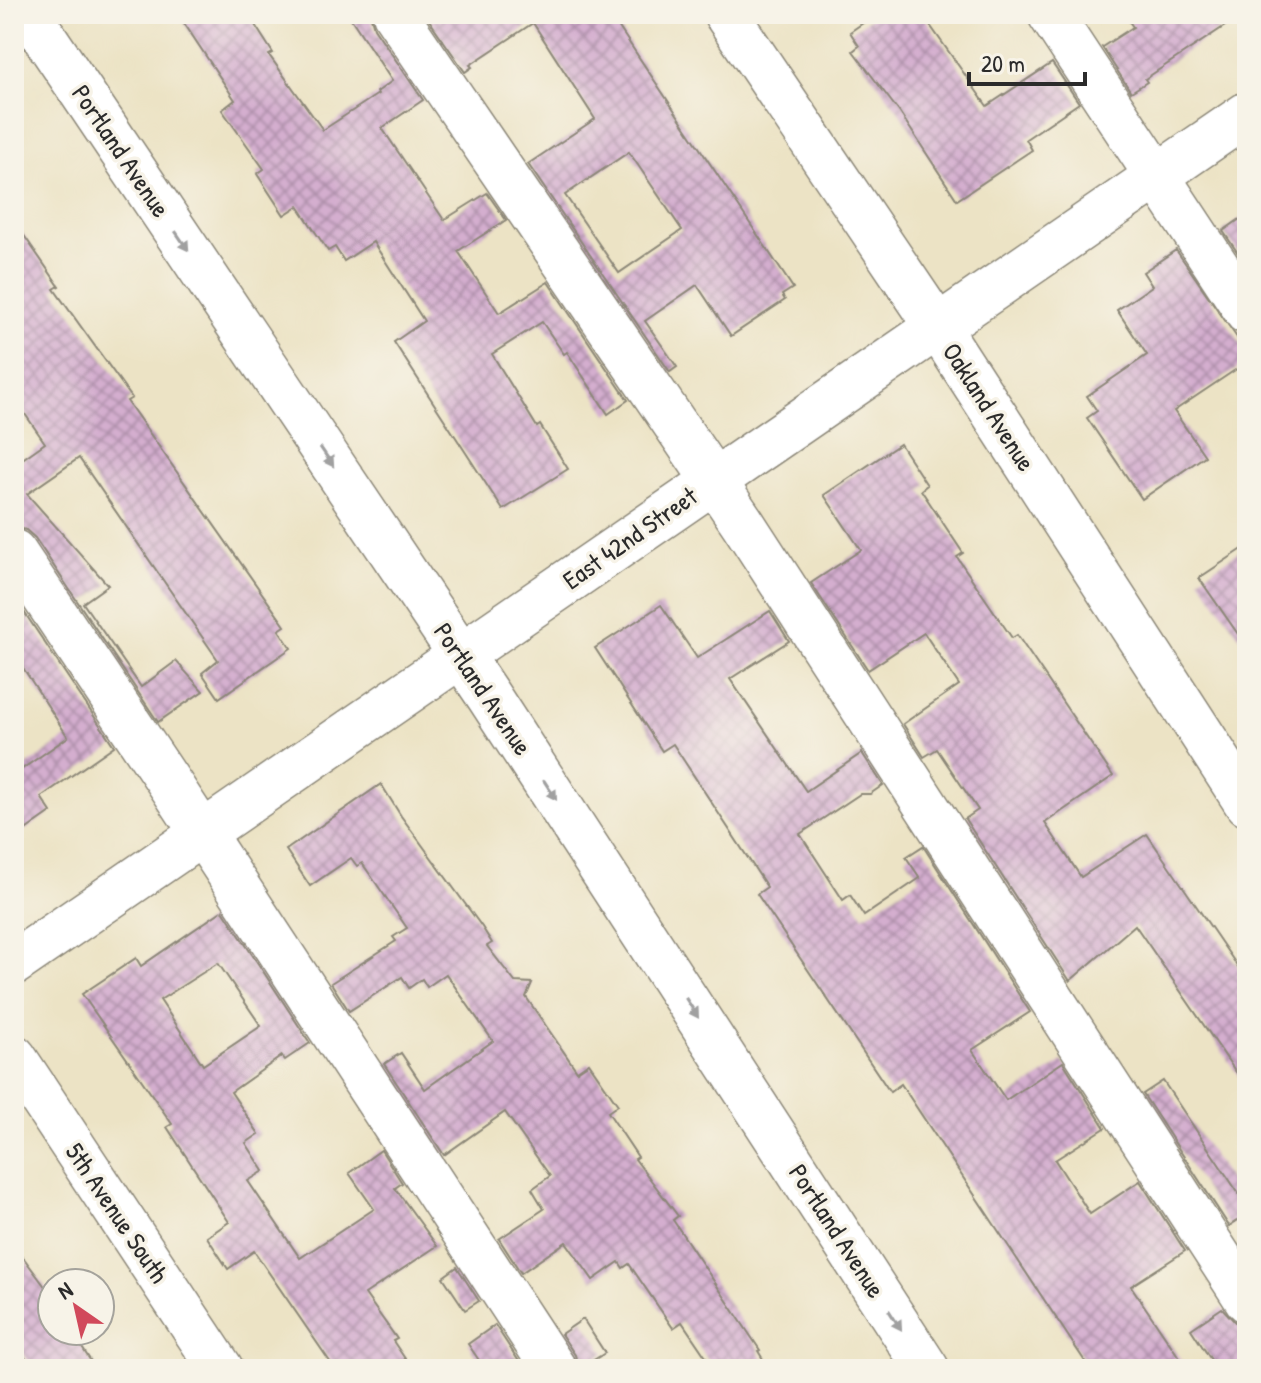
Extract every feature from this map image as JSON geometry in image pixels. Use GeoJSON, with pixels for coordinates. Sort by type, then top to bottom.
{"type":"FeatureCollection","features":[{"type":"Feature","properties":{"kind":"street","name":"Portland Avenue"},"geometry":{"type":"LineString","coordinates":[[29,14],[461,655],[927,1369]]}},
{"type":"Feature","properties":{"kind":"street"},"geometry":{"type":"LineString","coordinates":[[395,14],[713,481],[1247,1300]]}},
{"type":"Feature","properties":{"kind":"street","name":"Oakland Avenue"},"geometry":{"type":"LineString","coordinates":[[726,14],[937,326],[1247,804]]}},
{"type":"Feature","properties":{"kind":"street"},"geometry":{"type":"LineString","coordinates":[[1050,14],[1247,312]]}},
{"type":"Feature","properties":{"kind":"street","name":"East 42nd Street"},"geometry":{"type":"LineString","coordinates":[[14,963],[1247,114]]}},
{"type":"Feature","properties":{"kind":"street"},"geometry":{"type":"LineString","coordinates":[[14,552],[229,872],[554,1369]]}},
{"type":"Feature","properties":{"kind":"street","name":"5th Avenue South"},"geometry":{"type":"LineString","coordinates":[[14,1057],[221,1369]]}},
{"type":"Feature","properties":{"kind":"building"},"geometry":{"type":"Polygon","coordinates":[[[178,14],[248,14],[273,53],[269,55],[323,130],[378,94],[392,81],[348,14],[370,14],[374,28],[423,100],[382,128],[444,220],[487,193],[506,220],[458,251],[499,313],[548,282],[628,400],[608,414],[567,352],[564,354],[542,322],[492,354],[537,427],[540,425],[568,469],[503,510],[394,342],[424,321],[373,242],[344,261],[335,247],[328,251],[298,206],[284,215],[257,174],[264,169],[222,110],[235,100],[178,14]]]}},
{"type":"Feature","properties":{"kind":"building"},"geometry":{"type":"Polygon","coordinates":[[[425,14],[610,14],[793,288],[782,295],[785,300],[731,336],[697,285],[645,321],[677,367],[670,372],[528,164],[595,119],[533,23],[470,65],[472,67],[465,72],[425,14]],[[629,152],[565,195],[619,273],[682,230],[629,152]]]}},
{"type":"Feature","properties":{"kind":"building"},"geometry":{"type":"Polygon","coordinates":[[[876,14],[922,14],[987,106],[1052,63],[1079,103],[1026,139],[1032,150],[957,200],[900,113],[853,51],[859,46],[850,32],[876,14]]]}},
{"type":"Feature","properties":{"kind":"building"},"geometry":{"type":"Polygon","coordinates":[[[1124,14],[1243,14],[1145,79],[1147,82],[1131,92],[1102,47],[1133,27],[1124,14]]]}},
{"type":"Feature","properties":{"kind":"building"},"geometry":{"type":"Polygon","coordinates":[[[1247,214],[1247,264],[1246,265],[1223,231],[1247,214]]]}},
{"type":"Feature","properties":{"kind":"building"},"geometry":{"type":"Polygon","coordinates":[[[14,221],[59,286],[54,289],[132,398],[127,401],[285,626],[279,630],[291,648],[219,698],[202,673],[218,660],[79,458],[27,494],[108,585],[83,603],[141,687],[176,661],[203,691],[158,722],[35,538],[26,530],[14,527],[14,465],[45,443],[14,398],[14,221]]]}},
{"type":"Feature","properties":{"kind":"building"},"geometry":{"type":"Polygon","coordinates":[[[1176,250],[1247,352],[1247,362],[1174,411],[1205,456],[1142,499],[1087,418],[1097,411],[1087,396],[1147,355],[1117,310],[1152,286],[1143,272],[1176,250]]]}},
{"type":"Feature","properties":{"kind":"building"},"geometry":{"type":"Polygon","coordinates":[[[900,444],[927,485],[921,490],[963,553],[957,557],[1012,638],[1017,635],[1113,776],[1045,823],[1081,877],[1147,834],[1247,980],[1247,1088],[1135,925],[1070,981],[965,819],[978,810],[937,749],[924,757],[903,724],[959,685],[924,633],[868,670],[811,583],[861,550],[824,495],[900,444]]]}},
{"type":"Feature","properties":{"kind":"building"},"geometry":{"type":"Polygon","coordinates":[[[1247,546],[1247,647],[1199,578],[1247,546]]]}},
{"type":"Feature","properties":{"kind":"building"},"geometry":{"type":"Polygon","coordinates":[[[14,597],[114,746],[41,797],[51,812],[14,838],[14,758],[22,769],[68,737],[14,654],[14,597]]]}},
{"type":"Feature","properties":{"kind":"building"},"geometry":{"type":"Polygon","coordinates":[[[661,605],[697,658],[770,611],[789,641],[730,679],[806,791],[862,753],[883,785],[870,794],[860,794],[800,834],[843,900],[850,895],[864,916],[920,878],[906,857],[923,846],[1030,1012],[972,1050],[1006,1100],[1063,1062],[1105,1128],[1055,1160],[1090,1214],[1140,1181],[1185,1251],[1131,1286],[1187,1369],[1090,1369],[901,1084],[890,1092],[757,894],[767,887],[673,744],[662,751],[595,648],[661,605]]]}},
{"type":"Feature","properties":{"kind":"building"},"geometry":{"type":"Polygon","coordinates":[[[381,784],[482,927],[492,943],[487,946],[515,982],[532,983],[526,997],[577,1071],[589,1063],[618,1105],[608,1112],[638,1157],[635,1159],[678,1216],[673,1220],[760,1350],[769,1369],[714,1369],[682,1322],[673,1328],[629,1264],[623,1268],[619,1262],[593,1280],[566,1242],[521,1273],[499,1239],[544,1209],[532,1189],[550,1176],[505,1112],[444,1155],[384,1064],[401,1053],[425,1089],[493,1041],[446,974],[427,987],[422,979],[409,988],[402,977],[349,1011],[331,983],[396,941],[393,937],[407,928],[362,863],[357,866],[351,858],[310,886],[286,850],[381,784]]]}},
{"type":"Feature","properties":{"kind":"building"},"geometry":{"type":"Polygon","coordinates":[[[223,910],[310,1043],[285,1060],[282,1056],[231,1092],[259,1134],[246,1143],[264,1171],[248,1181],[300,1258],[374,1209],[349,1173],[381,1150],[402,1183],[395,1188],[437,1246],[365,1294],[397,1339],[393,1341],[412,1369],[335,1369],[254,1251],[228,1269],[207,1237],[229,1222],[167,1127],[172,1124],[82,994],[136,958],[141,966],[223,910]],[[218,963],[160,1000],[203,1065],[261,1026],[218,963]]]}},
{"type":"Feature","properties":{"kind":"building"},"geometry":{"type":"Polygon","coordinates":[[[1163,1081],[1247,1206],[1247,1214],[1229,1226],[1143,1094],[1163,1081]]]}},
{"type":"Feature","properties":{"kind":"building"},"geometry":{"type":"Polygon","coordinates":[[[14,1245],[36,1275],[36,1347],[82,1347],[96,1369],[33,1369],[14,1342],[14,1245]]]}},
{"type":"Feature","properties":{"kind":"building"},"geometry":{"type":"Polygon","coordinates":[[[457,1267],[479,1301],[465,1310],[443,1277],[457,1267]]]}},
{"type":"Feature","properties":{"kind":"building"},"geometry":{"type":"Polygon","coordinates":[[[1222,1308],[1235,1322],[1247,1325],[1247,1369],[1217,1369],[1191,1329],[1222,1308]]]}},
{"type":"Feature","properties":{"kind":"building"},"geometry":{"type":"Polygon","coordinates":[[[583,1319],[605,1353],[579,1369],[575,1355],[561,1334],[583,1319]]]}},
{"type":"Feature","properties":{"kind":"building"},"geometry":{"type":"Polygon","coordinates":[[[495,1325],[524,1369],[485,1369],[468,1344],[495,1325]]]}}]}
